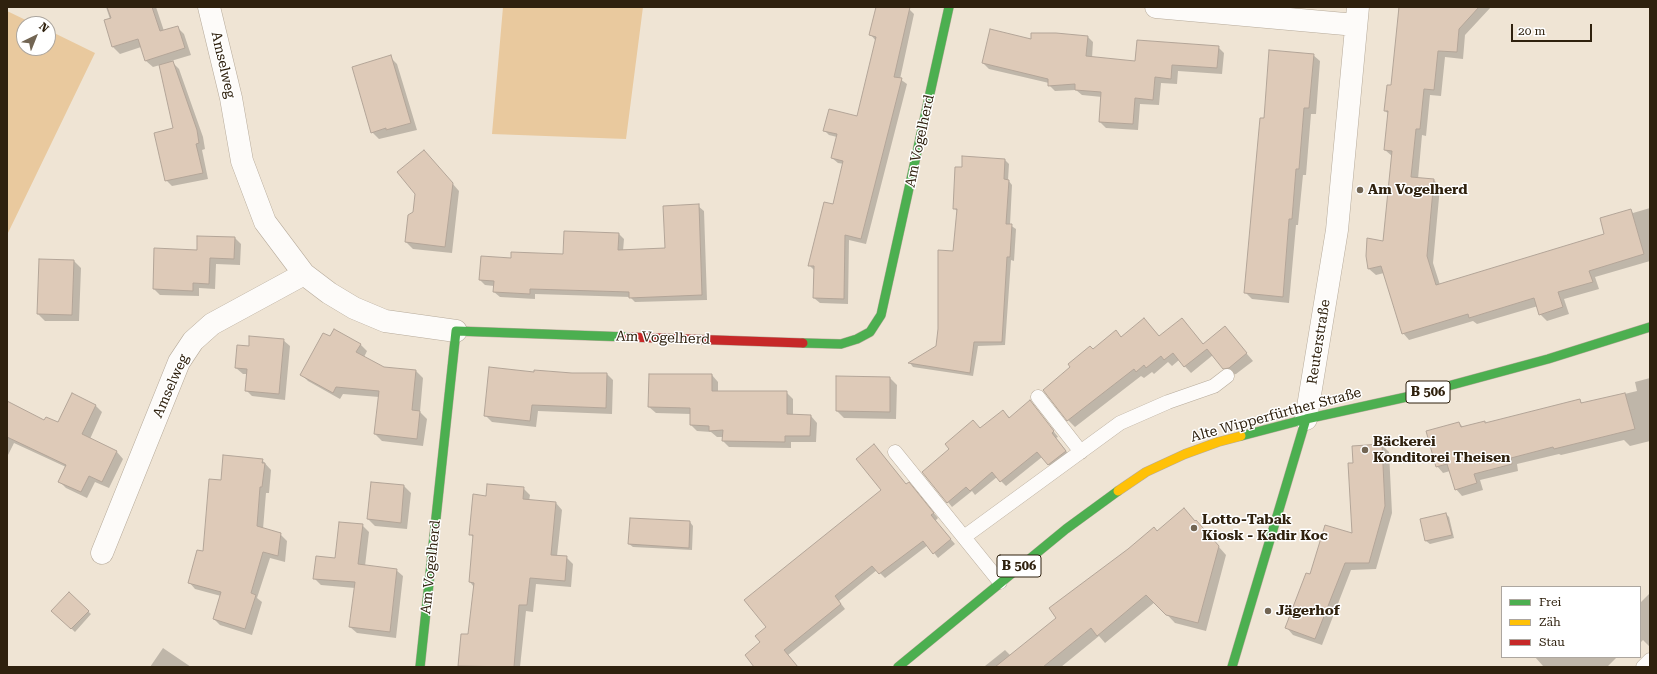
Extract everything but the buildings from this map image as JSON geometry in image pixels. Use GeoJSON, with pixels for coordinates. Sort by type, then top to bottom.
{"type":"FeatureCollection","features":[{"type":"Feature","properties":{"kind":"street","name":"Amselweg"},"geometry":{"type":"LineString","coordinates":[[209,7],[231,98],[242,161],[265,222],[304,274],[329,293],[354,308],[385,321],[456,331]]}},
{"type":"Feature","properties":{"kind":"street","name":"Am Vogelherd"},"geometry":{"type":"LineString","coordinates":[[420,667],[456,331],[842,344],[857,339],[870,332],[881,315],[949,7]]}},
{"type":"Feature","properties":{"kind":"street"},"geometry":{"type":"LineString","coordinates":[[1156,7],[1357,16]]}},
{"type":"Feature","properties":{"kind":"street","name":"Reuterstraße"},"geometry":{"type":"LineString","coordinates":[[1232,667],[1306,419],[1337,230],[1357,16]]}},
{"type":"Feature","properties":{"kind":"street","name":"Amselweg"},"geometry":{"type":"LineString","coordinates":[[102,553],[179,362],[193,341],[212,324],[304,274]]}},
{"type":"Feature","properties":{"kind":"street","name":"Alte Wipperfürther Straße"},"geometry":{"type":"LineString","coordinates":[[898,667],[1066,528],[1146,472],[1185,454],[1218,442],[1306,419],[1418,394],[1548,359],[1650,327]]}},
{"type":"Feature","properties":{"kind":"lane"},"geometry":{"type":"LineString","coordinates":[[964,537],[1120,423],[1168,402],[1214,386],[1227,376]]}},
{"type":"Feature","properties":{"kind":"lane"},"geometry":{"type":"LineString","coordinates":[[1038,397],[1081,452]]}},
{"type":"Feature","properties":{"kind":"lane"},"geometry":{"type":"LineString","coordinates":[[895,452],[1000,582]]}},
{"type":"Feature","properties":{"kind":"lane"},"geometry":{"type":"LineString","coordinates":[[1643,667],[1650,660]]}},
{"type":"Feature","properties":{"kind":"shaded area"},"geometry":{"type":"Polygon","coordinates":[[[503,7],[643,7],[626,139],[492,134],[503,7]]]}},
{"type":"Feature","properties":{"kind":"shaded area"},"geometry":{"type":"Polygon","coordinates":[[[7,11],[17,16],[16,16],[16,56],[56,56],[56,34],[95,53],[7,235],[7,11]]]}},
{"type":"Feature","properties":{"kind":"traffic: fast"},"geometry":{"type":"LineString","coordinates":[[803,343],[841,344],[857,339],[870,332],[881,315],[949,7]]}},
{"type":"Feature","properties":{"kind":"traffic: fast"},"geometry":{"type":"LineString","coordinates":[[1241,436],[1306,419],[1411,396],[1548,359],[1650,327]]}},
{"type":"Feature","properties":{"kind":"traffic: fast"},"geometry":{"type":"LineString","coordinates":[[420,667],[456,331],[628,337]]}},
{"type":"Feature","properties":{"kind":"traffic: fast"},"geometry":{"type":"LineString","coordinates":[[1232,667],[1306,419]]}},
{"type":"Feature","properties":{"kind":"traffic: fast"},"geometry":{"type":"LineString","coordinates":[[898,667],[1066,529],[1118,491]]}},
{"type":"Feature","properties":{"kind":"traffic: slow"},"geometry":{"type":"LineString","coordinates":[[1118,491],[1146,472],[1185,454],[1218,442],[1241,436]]}},
{"type":"Feature","properties":{"kind":"traffic: jam"},"geometry":{"type":"LineString","coordinates":[[628,337],[803,343]]}},
{"type":"Feature","properties":{"kind":"place","name":"Am Vogelherd"},"geometry":{"type":"Point","coordinates":[1360,190]}},
{"type":"Feature","properties":{"kind":"place","name":"Bäckerei Konditorei Theisen"},"geometry":{"type":"Point","coordinates":[1365,450]}},
{"type":"Feature","properties":{"kind":"place","name":"Lotto-Tabak Kiosk - Kadir Koc"},"geometry":{"type":"Point","coordinates":[1194,528]}},
{"type":"Feature","properties":{"kind":"place","name":"Jägerhof"},"geometry":{"type":"Point","coordinates":[1268,611]}}]}
